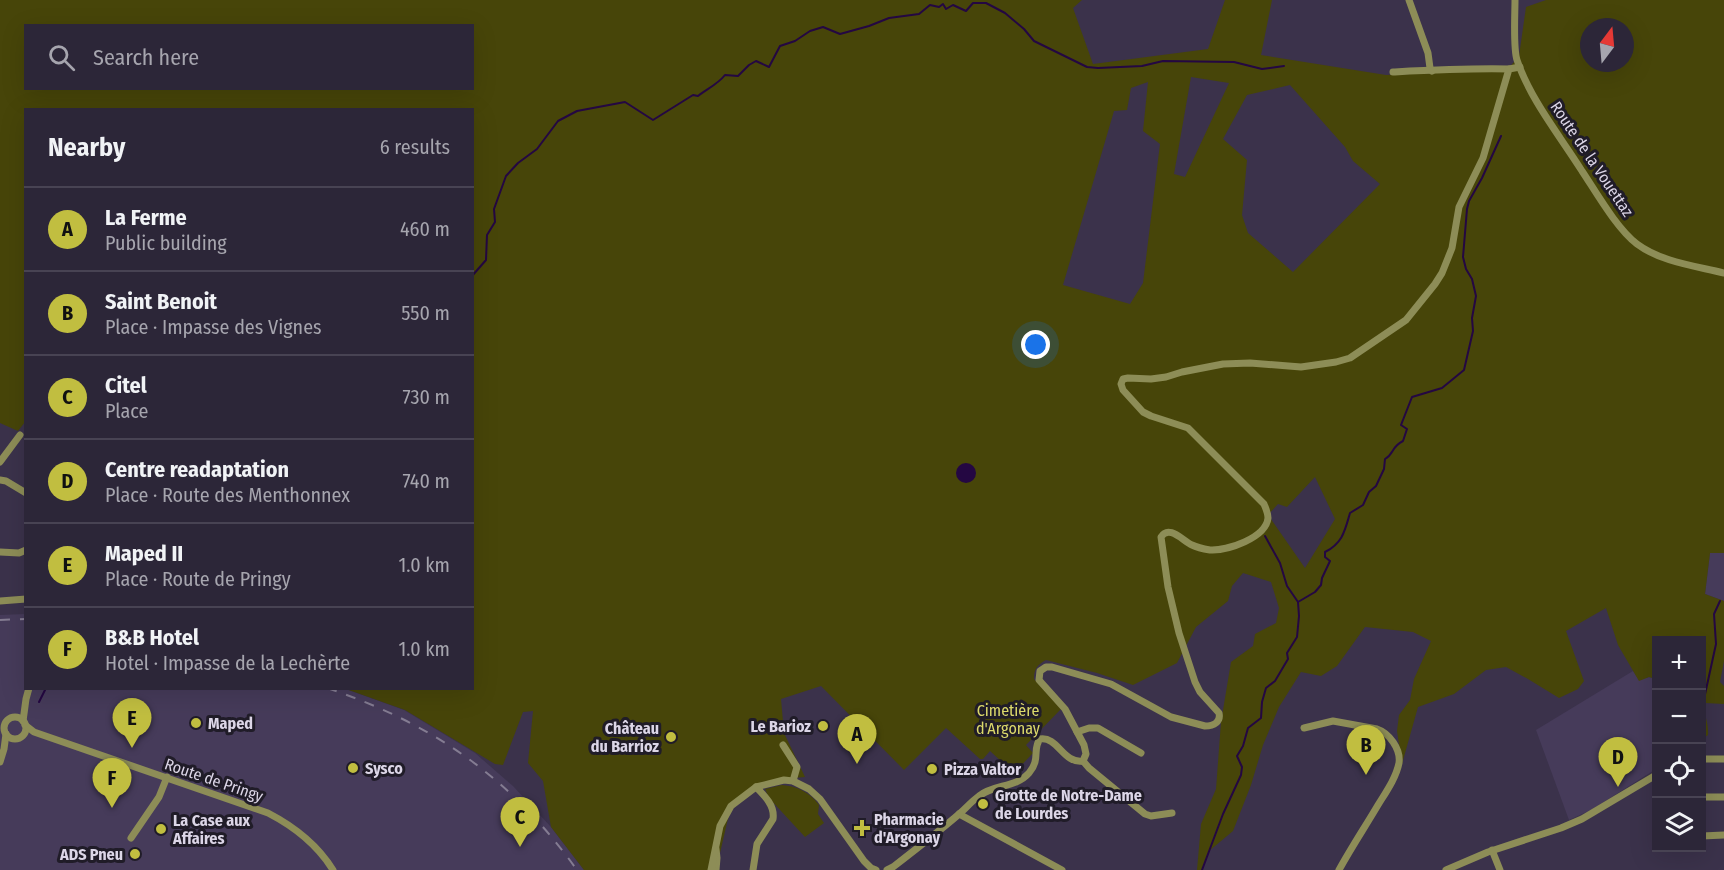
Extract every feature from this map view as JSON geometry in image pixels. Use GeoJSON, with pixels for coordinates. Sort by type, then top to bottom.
{"type":"FeatureCollection","features":[{"type":"Feature","properties":{"kind":"street"},"geometry":{"type":"LineString","coordinates":[[1409,0],[1432,71]]}},
{"type":"Feature","properties":{"kind":"street","name":"Route de la Vouettaz"},"geometry":{"type":"LineString","coordinates":[[1515,0],[1516,57],[1520,67],[1542,109],[1610,212],[1639,246],[1664,258],[1724,273]]}},
{"type":"Feature","properties":{"kind":"street"},"geometry":{"type":"LineString","coordinates":[[1393,72],[1520,67]]}},
{"type":"Feature","properties":{"kind":"street"},"geometry":{"type":"LineString","coordinates":[[1083,761],[1086,754],[1077,732],[1062,704],[1039,680],[1039,673],[1043,668],[1052,667],[1111,684],[1179,720],[1206,726],[1214,725],[1220,716],[1200,692],[1195,682],[1179,633],[1160,541],[1163,534],[1167,532],[1202,548],[1215,550],[1232,548],[1265,526],[1268,519],[1264,504],[1188,428],[1143,412],[1123,390],[1121,384],[1123,380],[1166,377],[1223,364],[1250,363],[1301,367],[1336,362],[1350,358],[1406,320],[1442,273],[1452,248],[1459,207],[1484,159],[1509,69]]}},
{"type":"Feature","properties":{"kind":"street"},"geometry":{"type":"LineString","coordinates":[[0,462],[20,435]]}},
{"type":"Feature","properties":{"kind":"street"},"geometry":{"type":"LineString","coordinates":[[0,480],[24,492]]}},
{"type":"Feature","properties":{"kind":"street"},"geometry":{"type":"LineString","coordinates":[[0,552],[19,553],[24,551]]}},
{"type":"Feature","properties":{"kind":"street"},"geometry":{"type":"LineString","coordinates":[[0,601],[24,599]]}},
{"type":"Feature","properties":{"kind":"street"},"geometry":{"type":"LineString","coordinates":[[22,736],[25,731],[26,699],[29,690]]}},
{"type":"Feature","properties":{"kind":"street"},"geometry":{"type":"LineString","coordinates":[[0,762],[3,753],[3,729],[26,699]]}},
{"type":"Feature","properties":{"kind":"street"},"geometry":{"type":"LineString","coordinates":[[0,719],[18,718],[24,723]]}},
{"type":"Feature","properties":{"kind":"street"},"geometry":{"type":"LineString","coordinates":[[1304,728],[1333,720],[1377,729],[1388,735],[1398,754],[1399,763],[1391,784],[1339,870]]}},
{"type":"Feature","properties":{"kind":"street","name":"Route de Pringy"},"geometry":{"type":"LineString","coordinates":[[24,723],[34,732],[268,813],[282,820],[309,840],[333,870]]}},
{"type":"Feature","properties":{"kind":"street"},"geometry":{"type":"LineString","coordinates":[[1077,732],[1098,728],[1142,753]]}},
{"type":"Feature","properties":{"kind":"street"},"geometry":{"type":"LineString","coordinates":[[3,729],[9,737],[14,739]]}},
{"type":"Feature","properties":{"kind":"street"},"geometry":{"type":"LineString","coordinates":[[3,753],[14,739],[34,732]]}},
{"type":"Feature","properties":{"kind":"street"},"geometry":{"type":"LineString","coordinates":[[891,869],[986,792],[1017,782],[1027,776],[1034,766],[1037,741],[1040,738],[1047,738],[1072,760],[1083,761]]}},
{"type":"Feature","properties":{"kind":"street"},"geometry":{"type":"LineString","coordinates":[[783,745],[797,767],[793,781]]}},
{"type":"Feature","properties":{"kind":"street"},"geometry":{"type":"LineString","coordinates":[[1706,759],[1724,759]]}},
{"type":"Feature","properties":{"kind":"street"},"geometry":{"type":"LineString","coordinates":[[1083,761],[1145,814],[1151,816],[1172,813]]}},
{"type":"Feature","properties":{"kind":"street"},"geometry":{"type":"LineString","coordinates":[[130,838],[159,797],[167,777]]}},
{"type":"Feature","properties":{"kind":"street"},"geometry":{"type":"LineString","coordinates":[[1446,870],[1492,850],[1582,819],[1652,777]]}},
{"type":"Feature","properties":{"kind":"street"},"geometry":{"type":"LineString","coordinates":[[716,870],[716,849],[720,826],[727,811],[736,801],[756,787],[779,781],[793,781],[809,789],[820,799],[864,861],[873,869]]}},
{"type":"Feature","properties":{"kind":"street"},"geometry":{"type":"LineString","coordinates":[[753,870],[757,844],[774,815],[771,805],[756,787]]}},
{"type":"Feature","properties":{"kind":"street"},"geometry":{"type":"LineString","coordinates":[[1706,797],[1724,797]]}},
{"type":"Feature","properties":{"kind":"street"},"geometry":{"type":"LineString","coordinates":[[959,814],[1062,870]]}},
{"type":"Feature","properties":{"kind":"street"},"geometry":{"type":"LineString","coordinates":[[1706,836],[1724,835]]}},
{"type":"Feature","properties":{"kind":"street"},"geometry":{"type":"LineString","coordinates":[[711,870],[712,857],[716,849]]}},
{"type":"Feature","properties":{"kind":"street"},"geometry":{"type":"LineString","coordinates":[[1492,850],[1500,870]]}},
{"type":"Feature","properties":{"kind":"shaded area"},"geometry":{"type":"Polygon","coordinates":[[[962,463],[970,463],[976,469],[976,477],[970,483],[962,483],[956,477],[956,469],[962,463]]]}},
{"type":"Feature","properties":{"kind":"shaded area"},"geometry":{"type":"Polygon","coordinates":[[[1710,553],[1724,553],[1724,601],[1705,594],[1710,553]]]}},
{"type":"Feature","properties":{"kind":"shaded area"},"geometry":{"type":"Polygon","coordinates":[[[24,614],[24,690],[349,690],[404,710],[475,753],[513,786],[551,827],[584,870],[0,870],[0,615],[24,614]]]}},
{"type":"Feature","properties":{"kind":"shaded area"},"geometry":{"type":"Polygon","coordinates":[[[1633,671],[1639,680],[1652,678],[1652,772],[1591,810],[1569,820],[1536,730],[1633,671]]]}},
{"type":"Feature","properties":{"kind":"green space","name":"Cimetière d'Argonay"},"geometry":{"type":"Polygon","coordinates":[[[0,0],[1082,0],[1073,8],[1093,64],[1208,49],[1225,0],[1272,0],[1261,55],[1386,75],[1507,70],[1519,56],[1526,7],[1546,0],[1724,0],[1724,553],[1710,553],[1705,594],[1724,601],[1724,661],[1720,682],[1724,686],[1724,704],[1706,703],[1706,636],[1652,636],[1652,678],[1639,681],[1618,645],[1606,608],[1566,631],[1584,681],[1578,689],[1559,698],[1506,667],[1486,670],[1454,694],[1418,707],[1402,764],[1397,731],[1399,715],[1410,700],[1414,679],[1431,641],[1413,632],[1365,627],[1337,666],[1321,676],[1301,672],[1279,707],[1233,831],[1209,851],[1202,870],[1197,870],[1201,824],[1216,789],[1221,722],[1231,662],[1253,646],[1255,634],[1276,623],[1279,608],[1271,582],[1243,573],[1232,586],[1228,601],[1196,627],[1177,663],[1133,685],[1046,660],[1040,664],[1035,670],[1034,679],[1061,709],[1026,745],[1033,753],[1014,773],[990,751],[983,759],[980,759],[946,728],[904,770],[821,686],[781,699],[784,733],[805,777],[766,782],[731,806],[716,870],[584,870],[551,827],[543,781],[528,763],[533,711],[523,712],[503,765],[495,764],[405,710],[349,690],[474,690],[474,108],[24,108],[24,423],[18,431],[0,423],[0,0]],[[1191,77],[1174,174],[1185,177],[1229,83],[1191,77]],[[1148,82],[1131,88],[1127,110],[1114,111],[1063,285],[1130,304],[1143,283],[1160,144],[1143,131],[1148,82]],[[1290,85],[1247,95],[1223,139],[1247,160],[1242,215],[1248,233],[1293,272],[1380,184],[1353,161],[1345,147],[1290,85]],[[1315,477],[1287,507],[1278,504],[1268,515],[1305,568],[1335,519],[1315,477]]]}},
{"type":"Feature","properties":{"kind":"green space"},"geometry":{"type":"Polygon","coordinates":[[[1706,717],[1708,726],[1706,736],[1706,717]]]}},
{"type":"Feature","properties":{"kind":"green space"},"geometry":{"type":"Polygon","coordinates":[[[782,785],[803,791],[819,805],[818,814],[824,823],[805,837],[769,798],[765,789],[782,785]]]}},
{"type":"Feature","properties":{"kind":"waterway"},"geometry":{"type":"LineString","coordinates":[[474,274],[486,260],[487,235],[495,222],[494,209],[506,176],[518,163],[537,149],[558,121],[577,111],[625,102],[653,120],[693,95],[698,96],[725,75],[738,76],[756,61],[769,67],[780,46],[823,27],[840,34],[889,18],[919,14],[930,5],[939,7],[943,4],[946,9],[953,5],[966,11],[973,3],[986,3],[1005,13],[1034,41],[1087,67],[1142,66],[1163,61],[1234,62],[1262,69],[1284,66]]}},
{"type":"Feature","properties":{"kind":"waterway"},"geometry":{"type":"LineString","coordinates":[[1202,870],[1223,814],[1241,775],[1242,767],[1237,756],[1243,746],[1248,728],[1261,718],[1266,688],[1275,681],[1297,637],[1298,602],[1315,592],[1321,585],[1330,561],[1325,557],[1325,552],[1340,540],[1350,513],[1363,505],[1369,492],[1376,486],[1384,469],[1385,459],[1403,441],[1407,429],[1401,425],[1412,397],[1442,388],[1464,370],[1473,331],[1472,318],[1476,296],[1463,257],[1467,209],[1501,136]]}},
{"type":"Feature","properties":{"kind":"waterway"},"geometry":{"type":"LineString","coordinates":[[1265,536],[1280,563],[1287,586],[1298,602]]}},
{"type":"Feature","properties":{"kind":"waterway"},"geometry":{"type":"LineString","coordinates":[[1706,690],[1716,644],[1714,614],[1720,601]]}},
{"type":"Feature","properties":{"kind":"waterway"},"geometry":{"type":"LineString","coordinates":[[39,702],[45,690]]}},
{"type":"Feature","properties":{"kind":"railway"},"geometry":{"type":"LineString","coordinates":[[0,620],[24,619]]}},
{"type":"Feature","properties":{"kind":"railway"},"geometry":{"type":"LineString","coordinates":[[333,690],[366,702],[402,719],[436,737],[467,758],[497,781],[525,808],[552,837],[577,870]]}},
{"type":"Feature","properties":{"kind":"place","name":"Maped"},"geometry":{"type":"Point","coordinates":[196,723]}},
{"type":"Feature","properties":{"kind":"place","name":"Le Barioz"},"geometry":{"type":"Point","coordinates":[823,726]}},
{"type":"Feature","properties":{"kind":"place","name":"Château du Barrioz"},"geometry":{"type":"Point","coordinates":[671,737]}},
{"type":"Feature","properties":{"kind":"place","name":"Maped II"},"geometry":{"type":"Point","coordinates":[132,748]}},
{"type":"Feature","properties":{"kind":"place","name":"La Ferme"},"geometry":{"type":"Point","coordinates":[857,764]}},
{"type":"Feature","properties":{"kind":"place","name":"Sysco"},"geometry":{"type":"Point","coordinates":[353,768]}},
{"type":"Feature","properties":{"kind":"place","name":"Pizza Valtor"},"geometry":{"type":"Point","coordinates":[932,769]}},
{"type":"Feature","properties":{"kind":"place","name":"Saint Benoit"},"geometry":{"type":"Point","coordinates":[1366,775]}},
{"type":"Feature","properties":{"kind":"place","name":"Centre readaptation"},"geometry":{"type":"Point","coordinates":[1618,787]}},
{"type":"Feature","properties":{"kind":"place","name":"Grotte de Notre-Dame de Lourdes"},"geometry":{"type":"Point","coordinates":[983,804]}},
{"type":"Feature","properties":{"kind":"place","name":"B&B Hotel"},"geometry":{"type":"Point","coordinates":[112,808]}},
{"type":"Feature","properties":{"kind":"place","name":"Pharmacie d'Argonay"},"geometry":{"type":"Point","coordinates":[862,828]}},
{"type":"Feature","properties":{"kind":"place","name":"La Case aux Affaires"},"geometry":{"type":"Point","coordinates":[161,829]}},
{"type":"Feature","properties":{"kind":"place","name":"Citel"},"geometry":{"type":"Point","coordinates":[520,847]}},
{"type":"Feature","properties":{"kind":"place","name":"ADS Pneu"},"geometry":{"type":"Point","coordinates":[135,854]}}]}
